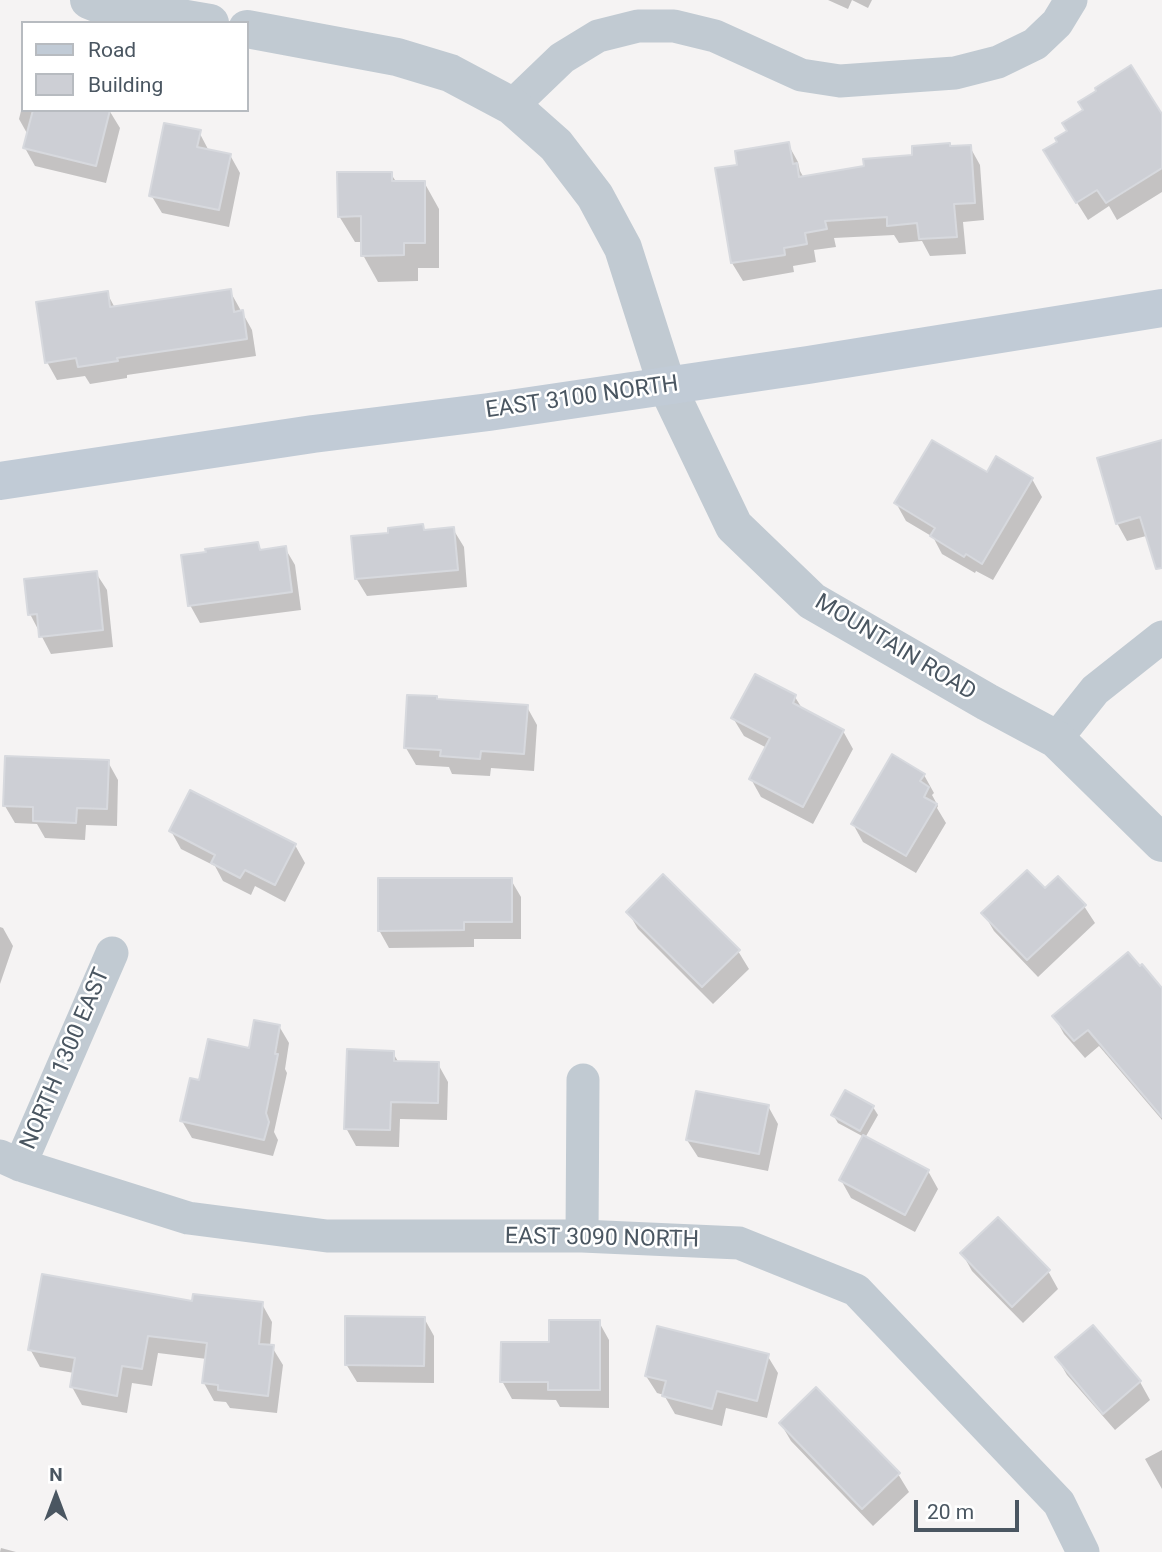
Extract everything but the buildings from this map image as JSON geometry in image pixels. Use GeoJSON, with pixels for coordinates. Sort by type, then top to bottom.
{"type":"FeatureCollection","features":[{"type":"Feature","properties":{"kind":"main road","name":"EAST 3100 NORTH"},"geometry":{"type":"LineString","coordinates":[[0,481],[835,361],[1162,308]]}},
{"type":"Feature","properties":{"kind":"street"},"geometry":{"type":"LineString","coordinates":[[89,0],[198,21]]}},
{"type":"Feature","properties":{"kind":"street"},"geometry":{"type":"LineString","coordinates":[[512,106],[562,58],[598,36],[638,26],[674,26],[715,36],[800,75],[840,82],[955,73],[998,62],[1035,44],[1058,23],[1071,0]]}},
{"type":"Feature","properties":{"kind":"street","name":"MOUNTAIN ROAD"},"geometry":{"type":"LineString","coordinates":[[248,29],[397,57],[450,73],[512,106],[556,145],[595,196],[623,248],[667,386],[734,526],[812,601],[1056,739],[1162,843]]}},
{"type":"Feature","properties":{"kind":"street"},"geometry":{"type":"LineString","coordinates":[[1056,739],[1095,690],[1162,637]]}},
{"type":"Feature","properties":{"kind":"street","name":"NORTH 1300 EAST"},"geometry":{"type":"LineString","coordinates":[[10,1161],[112,953]]}},
{"type":"Feature","properties":{"kind":"street"},"geometry":{"type":"LineString","coordinates":[[582,1236],[583,1080]]}},
{"type":"Feature","properties":{"kind":"street","name":"EAST 3090 NORTH"},"geometry":{"type":"LineString","coordinates":[[10,1161],[188,1218],[327,1236],[582,1236],[739,1242],[856,1290],[1059,1503],[1083,1552]]}}]}
